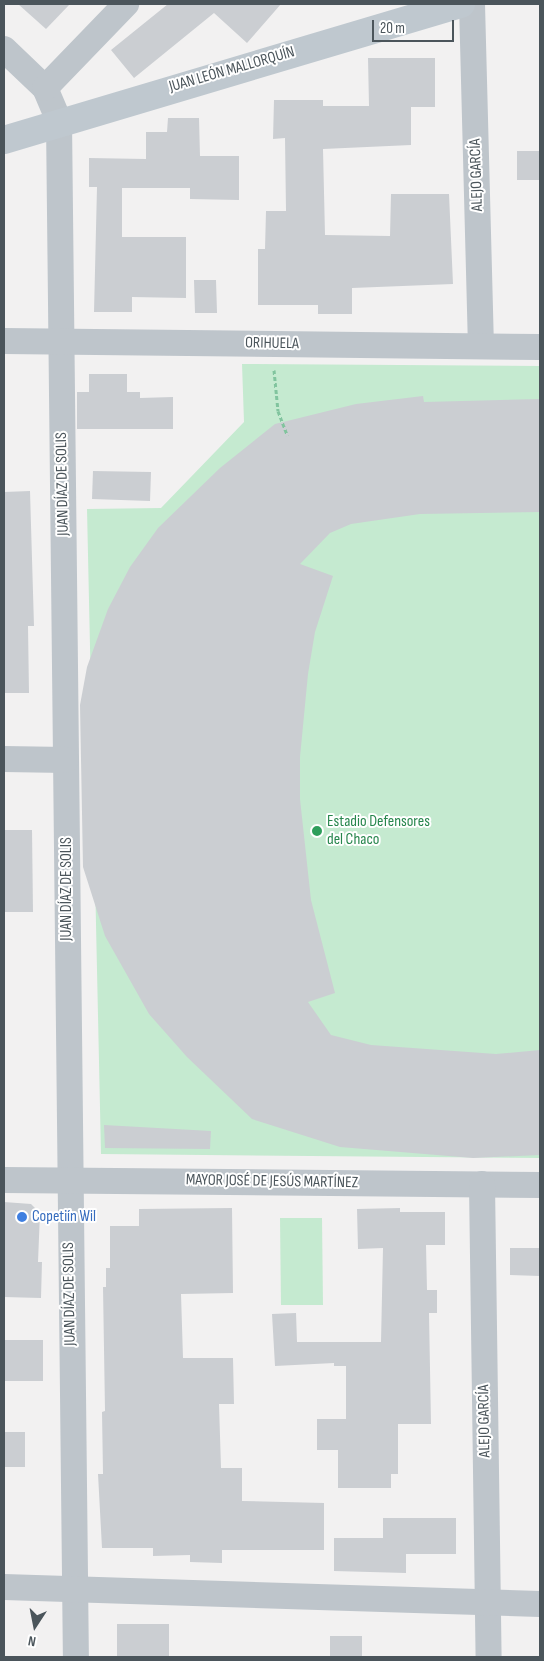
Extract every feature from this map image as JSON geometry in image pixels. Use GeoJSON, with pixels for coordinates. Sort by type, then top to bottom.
{"type":"FeatureCollection","features":[{"type":"Feature","properties":{"kind":"street"},"geometry":{"type":"LineString","coordinates":[[45,88],[126,4]]}},
{"type":"Feature","properties":{"kind":"street","name":"JUAN LEÓN MALLORQUÍN"},"geometry":{"type":"LineString","coordinates":[[4,140],[59,121],[461,4]]}},
{"type":"Feature","properties":{"kind":"street","name":"ALEJO GARCÍA"},"geometry":{"type":"LineString","coordinates":[[472,4],[481,346]]}},
{"type":"Feature","properties":{"kind":"street"},"geometry":{"type":"LineString","coordinates":[[4,49],[45,88],[59,121]]}},
{"type":"Feature","properties":{"kind":"street","name":"JUAN DÍAZ DE SOLIS"},"geometry":{"type":"LineString","coordinates":[[59,121],[66,760],[68,1180],[76,1657]]}},
{"type":"Feature","properties":{"kind":"street","name":"ORIHUELA"},"geometry":{"type":"LineString","coordinates":[[4,341],[540,347]]}},
{"type":"Feature","properties":{"kind":"street"},"geometry":{"type":"LineString","coordinates":[[4,759],[66,760]]}},
{"type":"Feature","properties":{"kind":"street","name":"MAYOR JOSÉ DE JESÚS MARTÍNEZ"},"geometry":{"type":"LineString","coordinates":[[4,1180],[540,1185]]}},
{"type":"Feature","properties":{"kind":"street","name":"ALEJO GARCÍA"},"geometry":{"type":"LineString","coordinates":[[482,1184],[489,1657]]}},
{"type":"Feature","properties":{"kind":"street"},"geometry":{"type":"LineString","coordinates":[[4,1587],[540,1604]]}},
{"type":"Feature","properties":{"kind":"path"},"geometry":{"type":"LineString","coordinates":[[276,344],[278,411],[287,435]]}},
{"type":"Feature","properties":{"kind":"green space","name":"Estadio Defensores del Chaco"},"geometry":{"type":"Polygon","coordinates":[[[242,364],[540,366],[540,1158],[101,1154],[87,509],[161,508],[244,422],[242,364]]]}},
{"type":"Feature","properties":{"kind":"green space"},"geometry":{"type":"Polygon","coordinates":[[[280,1218],[322,1218],[323,1305],[281,1305],[280,1218]]]}},
{"type":"Feature","properties":{"kind":"building"},"geometry":{"type":"Polygon","coordinates":[[[18,4],[70,4],[46,29],[18,4]]]}},
{"type":"Feature","properties":{"kind":"building"},"geometry":{"type":"Polygon","coordinates":[[[168,4],[281,4],[247,43],[214,13],[134,78],[111,50],[168,4]]]}},
{"type":"Feature","properties":{"kind":"building"},"geometry":{"type":"Polygon","coordinates":[[[368,58],[435,58],[435,107],[411,107],[411,145],[323,149],[325,235],[390,236],[391,194],[449,194],[453,284],[352,288],[352,314],[318,314],[318,305],[258,305],[258,249],[265,249],[266,211],[286,211],[285,138],[273,139],[274,100],[323,100],[323,106],[369,106],[368,58]]]}},
{"type":"Feature","properties":{"kind":"building"},"geometry":{"type":"Polygon","coordinates":[[[168,118],[199,118],[200,156],[239,156],[239,200],[190,199],[190,188],[122,188],[122,237],[186,237],[186,298],[132,297],[132,312],[94,312],[97,187],[89,187],[89,158],[146,159],[146,132],[167,132],[168,118]]]}},
{"type":"Feature","properties":{"kind":"building"},"geometry":{"type":"Polygon","coordinates":[[[517,151],[540,151],[540,180],[517,180],[517,151]]]}},
{"type":"Feature","properties":{"kind":"building"},"geometry":{"type":"Polygon","coordinates":[[[194,280],[216,280],[217,313],[195,313],[194,280]]]}},
{"type":"Feature","properties":{"kind":"building"},"geometry":{"type":"Polygon","coordinates":[[[89,374],[127,374],[127,392],[140,392],[140,398],[173,397],[173,429],[77,429],[77,392],[89,392],[89,374]]]}},
{"type":"Feature","properties":{"kind":"building"},"geometry":{"type":"Polygon","coordinates":[[[423,396],[424,402],[540,399],[540,512],[420,514],[351,524],[330,533],[300,564],[333,576],[315,632],[308,674],[300,757],[300,799],[311,900],[335,993],[308,1002],[331,1035],[371,1045],[496,1054],[540,1050],[540,1155],[473,1158],[340,1147],[252,1119],[187,1057],[149,1014],[105,936],[83,867],[80,705],[87,667],[108,609],[130,567],[158,528],[220,468],[275,424],[356,404],[423,396]]]}},
{"type":"Feature","properties":{"kind":"building"},"geometry":{"type":"Polygon","coordinates":[[[93,471],[151,472],[150,501],[92,499],[93,471]]]}},
{"type":"Feature","properties":{"kind":"building"},"geometry":{"type":"Polygon","coordinates":[[[30,491],[34,626],[28,626],[29,693],[4,693],[4,492],[30,491]]]}},
{"type":"Feature","properties":{"kind":"building"},"geometry":{"type":"Polygon","coordinates":[[[4,830],[32,830],[33,912],[4,912],[4,830]]]}},
{"type":"Feature","properties":{"kind":"building"},"geometry":{"type":"Polygon","coordinates":[[[104,1125],[211,1131],[210,1149],[105,1148],[104,1125]]]}},
{"type":"Feature","properties":{"kind":"building"},"geometry":{"type":"Polygon","coordinates":[[[4,1202],[31,1204],[40,1213],[38,1262],[42,1262],[41,1298],[4,1297],[4,1202]]]}},
{"type":"Feature","properties":{"kind":"building"},"geometry":{"type":"Polygon","coordinates":[[[232,1208],[233,1293],[181,1294],[183,1358],[233,1358],[234,1404],[219,1404],[221,1468],[242,1468],[242,1501],[324,1503],[324,1550],[222,1550],[222,1563],[190,1562],[190,1555],[153,1556],[153,1548],[102,1548],[98,1474],[103,1474],[102,1412],[105,1411],[103,1287],[106,1287],[106,1268],[110,1268],[110,1226],[139,1226],[139,1209],[232,1208]]]}},
{"type":"Feature","properties":{"kind":"building"},"geometry":{"type":"Polygon","coordinates":[[[400,1208],[400,1212],[445,1212],[445,1245],[426,1245],[427,1290],[437,1290],[437,1313],[429,1313],[431,1424],[398,1424],[398,1474],[391,1474],[391,1488],[338,1488],[338,1450],[317,1450],[317,1419],[346,1419],[346,1366],[334,1366],[334,1363],[275,1366],[272,1314],[296,1313],[297,1342],[381,1342],[383,1248],[358,1249],[357,1209],[400,1208]]]}},
{"type":"Feature","properties":{"kind":"building"},"geometry":{"type":"Polygon","coordinates":[[[510,1248],[540,1248],[540,1276],[510,1275],[510,1248]]]}},
{"type":"Feature","properties":{"kind":"building"},"geometry":{"type":"Polygon","coordinates":[[[4,1340],[43,1340],[43,1381],[4,1381],[4,1340]]]}},
{"type":"Feature","properties":{"kind":"building"},"geometry":{"type":"Polygon","coordinates":[[[4,1432],[25,1432],[25,1467],[4,1467],[4,1432]]]}},
{"type":"Feature","properties":{"kind":"building"},"geometry":{"type":"Polygon","coordinates":[[[383,1518],[456,1518],[456,1554],[406,1554],[406,1573],[334,1571],[334,1538],[383,1538],[383,1518]]]}},
{"type":"Feature","properties":{"kind":"building"},"geometry":{"type":"Polygon","coordinates":[[[117,1624],[169,1624],[169,1657],[117,1657],[117,1624]]]}},
{"type":"Feature","properties":{"kind":"building"},"geometry":{"type":"Polygon","coordinates":[[[330,1636],[362,1636],[362,1657],[330,1657],[330,1636]]]}},
{"type":"Feature","properties":{"kind":"place","name":"Estadio Defensores del Chaco"},"geometry":{"type":"Point","coordinates":[317,831]}},
{"type":"Feature","properties":{"kind":"place","name":"Copetiín Wil"},"geometry":{"type":"Point","coordinates":[22,1217]}}]}
